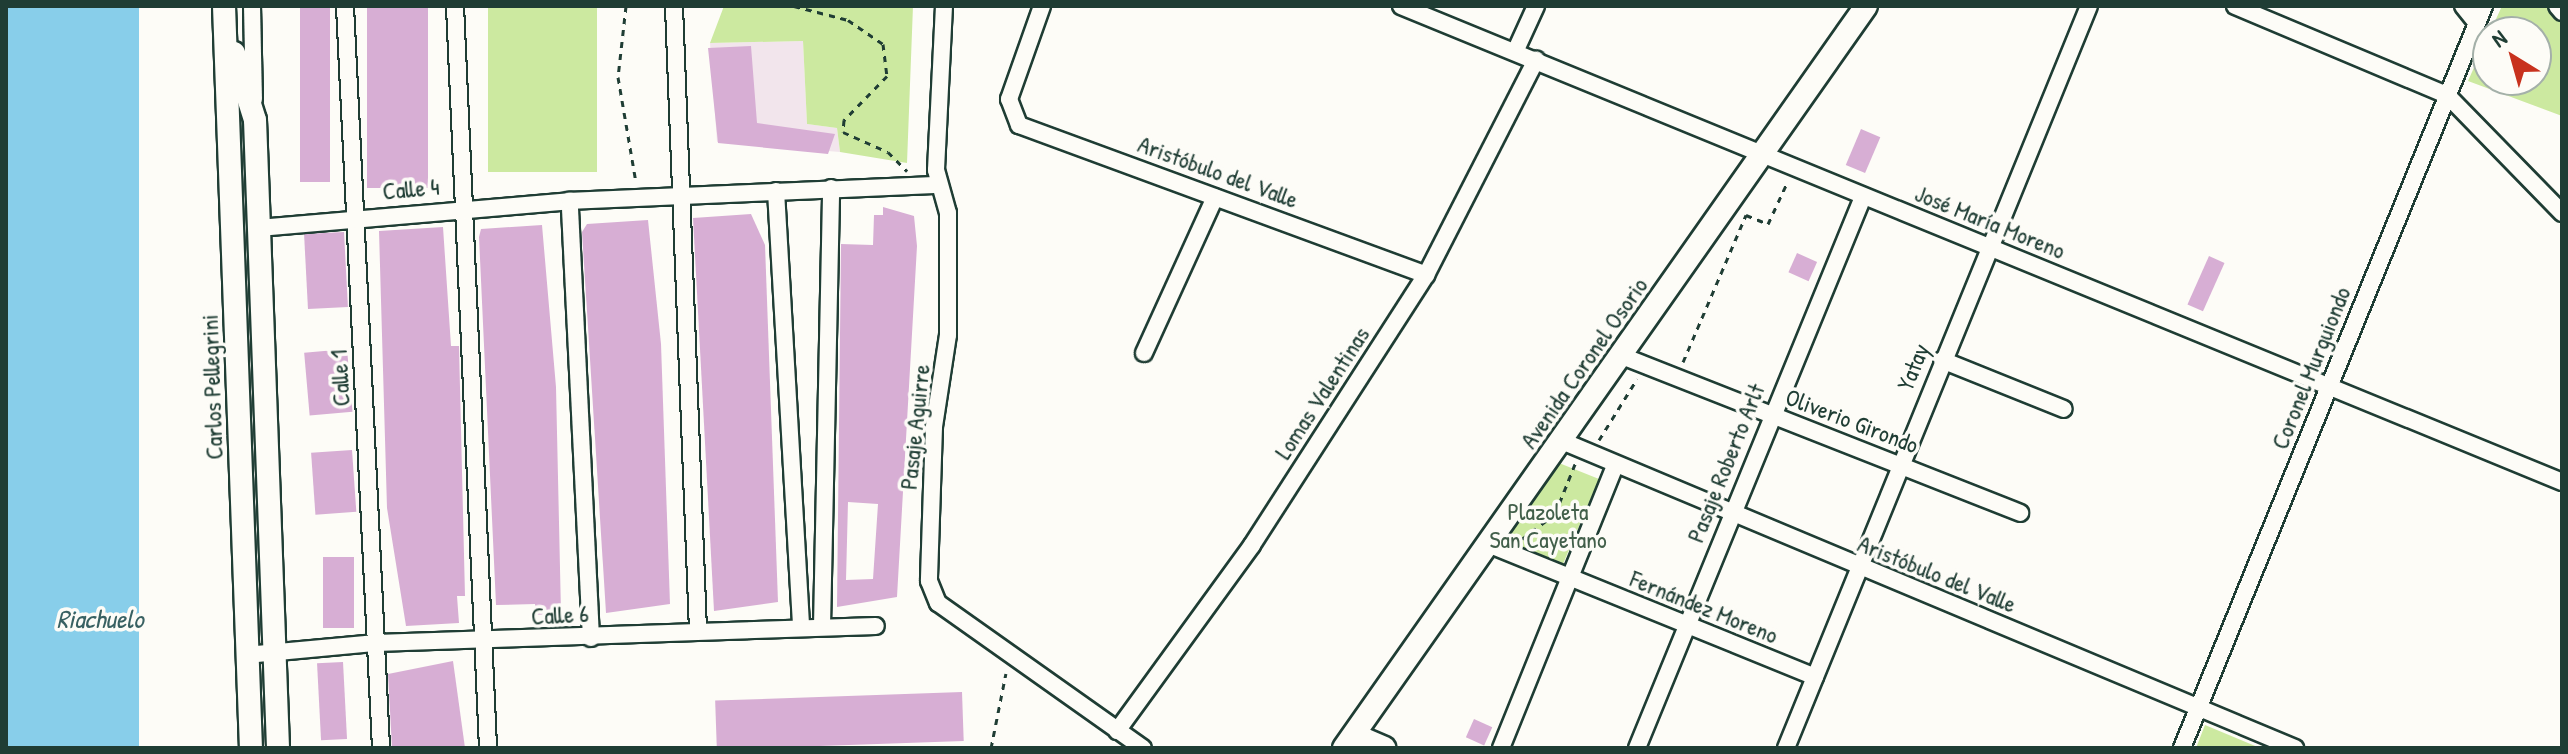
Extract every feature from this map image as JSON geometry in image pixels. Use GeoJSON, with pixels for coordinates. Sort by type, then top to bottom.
{"type":"FeatureCollection","features":[{"type":"Feature","properties":{"kind":"main road","name":"Avenida Coronel Osorio"},"geometry":{"type":"LineString","coordinates":[[1349,741],[1495,548],[1562,441],[1761,150],[1866,6]]}},
{"type":"Feature","properties":{"kind":"main road","name":"Carlos Pellegrini"},"geometry":{"type":"LineString","coordinates":[[225,15],[255,120],[278,748]]}},
{"type":"Feature","properties":{"kind":"main road","name":"Carlos Pellegrini"},"geometry":{"type":"LineString","coordinates":[[225,15],[251,748]]}},
{"type":"Feature","properties":{"kind":"main road"},"geometry":{"type":"LineString","coordinates":[[1349,741],[1384,748]]}},
{"type":"Feature","properties":{"kind":"street","name":"Carlos Pellegrini"},"geometry":{"type":"LineString","coordinates":[[252,6],[255,120]]}},
{"type":"Feature","properties":{"kind":"street","name":"Calle 1"},"geometry":{"type":"LineString","coordinates":[[345,6],[381,748]]}},
{"type":"Feature","properties":{"kind":"street"},"geometry":{"type":"LineString","coordinates":[[455,6],[467,208],[488,748]]}},
{"type":"Feature","properties":{"kind":"street"},"geometry":{"type":"LineString","coordinates":[[674,6],[698,632]]}},
{"type":"Feature","properties":{"kind":"street","name":"Pasaje Aguirre"},"geometry":{"type":"LineString","coordinates":[[944,6],[938,185],[948,213],[948,335],[932,458],[929,581],[938,603],[1143,748]]}},
{"type":"Feature","properties":{"kind":"street","name":"Aristóbulo del Valle"},"geometry":{"type":"LineString","coordinates":[[1042,6],[1009,99],[1019,125],[1426,275]]}},
{"type":"Feature","properties":{"kind":"street","name":"José María Moreno"},"geometry":{"type":"LineString","coordinates":[[1401,6],[1761,150],[1863,197],[2562,482]]}},
{"type":"Feature","properties":{"kind":"street"},"geometry":{"type":"LineString","coordinates":[[1515,52],[1536,6]]}},
{"type":"Feature","properties":{"kind":"street","name":"Yatay"},"geometry":{"type":"LineString","coordinates":[[1786,748],[1987,247],[2089,6]]}},
{"type":"Feature","properties":{"kind":"street"},"geometry":{"type":"LineString","coordinates":[[2235,6],[2447,95],[2562,213]]}},
{"type":"Feature","properties":{"kind":"street"},"geometry":{"type":"LineString","coordinates":[[2557,6],[2562,12]]}},
{"type":"Feature","properties":{"kind":"street","name":"Coronel Murguiondo"},"geometry":{"type":"LineString","coordinates":[[2182,748],[2472,35]]}},
{"type":"Feature","properties":{"kind":"street","name":"Lomas Valentinas"},"geometry":{"type":"LineString","coordinates":[[1117,731],[1252,545],[1426,275],[1536,60]]}},
{"type":"Feature","properties":{"kind":"street","name":"Calle 4"},"geometry":{"type":"LineString","coordinates":[[258,228],[570,201],[938,185]]}},
{"type":"Feature","properties":{"kind":"street"},"geometry":{"type":"LineString","coordinates":[[822,626],[831,188]]}},
{"type":"Feature","properties":{"kind":"street"},"geometry":{"type":"LineString","coordinates":[[776,191],[801,627]]}},
{"type":"Feature","properties":{"kind":"street"},"geometry":{"type":"LineString","coordinates":[[1144,353],[1215,197]]}},
{"type":"Feature","properties":{"kind":"street","name":"Pasaje Roberto Arlt"},"geometry":{"type":"LineString","coordinates":[[1637,748],[1863,197]]}},
{"type":"Feature","properties":{"kind":"street"},"geometry":{"type":"LineString","coordinates":[[570,201],[591,638]]}},
{"type":"Feature","properties":{"kind":"street","name":"Oliverio Girondo"},"geometry":{"type":"LineString","coordinates":[[1622,356],[2020,513]]}},
{"type":"Feature","properties":{"kind":"street"},"geometry":{"type":"LineString","coordinates":[[1942,360],[2064,409]]}},
{"type":"Feature","properties":{"kind":"street","name":"Aristóbulo del Valle"},"geometry":{"type":"LineString","coordinates":[[1562,441],[1614,468],[2295,748]]}},
{"type":"Feature","properties":{"kind":"street"},"geometry":{"type":"LineString","coordinates":[[1501,748],[1614,468]]}},
{"type":"Feature","properties":{"kind":"street","name":"Fernández Moreno"},"geometry":{"type":"LineString","coordinates":[[1495,548],[1815,677]]}},
{"type":"Feature","properties":{"kind":"street","name":"Calle 6"},"geometry":{"type":"LineString","coordinates":[[246,655],[376,643],[876,626]]}},
{"type":"Feature","properties":{"kind":"path"},"geometry":{"type":"LineString","coordinates":[[626,6],[618,77],[638,197]]}},
{"type":"Feature","properties":{"kind":"path"},"geometry":{"type":"LineString","coordinates":[[794,6],[848,20],[883,44],[887,76],[844,120],[843,132],[897,159],[912,186]]}},
{"type":"Feature","properties":{"kind":"path"},"geometry":{"type":"LineString","coordinates":[[1677,376],[1734,235],[1746,215],[1768,224],[1794,167]]}},
{"type":"Feature","properties":{"kind":"path"},"geometry":{"type":"LineString","coordinates":[[1495,548],[1555,514],[1646,364]]}},
{"type":"Feature","properties":{"kind":"path"},"geometry":{"type":"LineString","coordinates":[[991,748],[1010,654]]}},
{"type":"Feature","properties":{"kind":"shaded area"},"geometry":{"type":"Polygon","coordinates":[[[803,41],[807,124],[837,128],[840,152],[717,142],[710,43],[803,41]]]}},
{"type":"Feature","properties":{"kind":"green space"},"geometry":{"type":"Polygon","coordinates":[[[488,6],[597,6],[597,172],[488,172],[488,6]]]}},
{"type":"Feature","properties":{"kind":"green space"},"geometry":{"type":"Polygon","coordinates":[[[724,6],[913,6],[907,163],[840,152],[837,128],[807,124],[803,41],[710,43],[724,6]]]}},
{"type":"Feature","properties":{"kind":"green space"},"geometry":{"type":"Polygon","coordinates":[[[2502,6],[2550,6],[2562,19],[2562,116],[2508,96],[2552,96],[2552,16],[2497,16],[2502,6]]]}},
{"type":"Feature","properties":{"kind":"green space","name":"Plazoleta San Cayetano"},"geometry":{"type":"Polygon","coordinates":[[[1559,463],[1599,479],[1563,564],[1502,540],[1559,463]]]}},
{"type":"Feature","properties":{"kind":"green space"},"geometry":{"type":"Polygon","coordinates":[[[2205,725],[2260,748],[2196,748],[2205,725]]]}},
{"type":"Feature","properties":{"kind":"water","name":"Riachuelo"},"geometry":{"type":"Polygon","coordinates":[[[6,6],[139,6],[139,748],[6,748],[6,6]]]}},
{"type":"Feature","properties":{"kind":"building"},"geometry":{"type":"Polygon","coordinates":[[[300,6],[330,6],[330,182],[300,182],[300,6]]]}},
{"type":"Feature","properties":{"kind":"building"},"geometry":{"type":"Polygon","coordinates":[[[367,6],[428,6],[428,188],[367,188],[367,6]]]}},
{"type":"Feature","properties":{"kind":"building"},"geometry":{"type":"Polygon","coordinates":[[[751,46],[757,123],[835,134],[828,154],[718,143],[708,48],[751,46]]]}},
{"type":"Feature","properties":{"kind":"building"},"geometry":{"type":"Polygon","coordinates":[[[1861,129],[1880,137],[1865,173],[1846,165],[1861,129]]]}},
{"type":"Feature","properties":{"kind":"building"},"geometry":{"type":"Polygon","coordinates":[[[883,207],[914,216],[917,246],[897,597],[837,607],[841,244],[873,245],[874,215],[883,215],[883,207]],[[848,502],[846,580],[873,579],[878,504],[848,502]]]}},
{"type":"Feature","properties":{"kind":"building"},"geometry":{"type":"Polygon","coordinates":[[[751,214],[765,245],[778,602],[714,611],[693,218],[751,214]]]}},
{"type":"Feature","properties":{"kind":"building"},"geometry":{"type":"Polygon","coordinates":[[[648,220],[661,344],[670,604],[606,613],[582,232],[587,224],[648,220]]]}},
{"type":"Feature","properties":{"kind":"building"},"geometry":{"type":"Polygon","coordinates":[[[542,225],[556,387],[561,613],[536,615],[535,604],[496,605],[479,237],[481,229],[542,225]]]}},
{"type":"Feature","properties":{"kind":"building"},"geometry":{"type":"Polygon","coordinates":[[[443,227],[451,346],[459,346],[465,596],[457,596],[459,623],[406,626],[387,508],[379,231],[443,227]]]}},
{"type":"Feature","properties":{"kind":"building"},"geometry":{"type":"Polygon","coordinates":[[[344,232],[348,307],[308,309],[304,234],[344,232]]]}},
{"type":"Feature","properties":{"kind":"building"},"geometry":{"type":"Polygon","coordinates":[[[1797,253],[1817,262],[1809,281],[1788,272],[1797,253]]]}},
{"type":"Feature","properties":{"kind":"building"},"geometry":{"type":"Polygon","coordinates":[[[2209,256],[2225,263],[2203,311],[2187,304],[2209,256]]]}},
{"type":"Feature","properties":{"kind":"building"},"geometry":{"type":"Polygon","coordinates":[[[347,349],[352,412],[310,416],[304,353],[347,349]]]}},
{"type":"Feature","properties":{"kind":"building"},"geometry":{"type":"Polygon","coordinates":[[[352,450],[356,512],[315,515],[311,453],[352,450]]]}},
{"type":"Feature","properties":{"kind":"building"},"geometry":{"type":"Polygon","coordinates":[[[323,557],[354,557],[354,628],[323,628],[323,557]]]}},
{"type":"Feature","properties":{"kind":"building"},"geometry":{"type":"Polygon","coordinates":[[[453,661],[465,748],[392,748],[388,674],[453,661]]]}},
{"type":"Feature","properties":{"kind":"building"},"geometry":{"type":"Polygon","coordinates":[[[343,662],[347,739],[321,740],[317,663],[343,662]]]}},
{"type":"Feature","properties":{"kind":"building"},"geometry":{"type":"Polygon","coordinates":[[[962,692],[964,741],[717,748],[715,701],[962,692]]]}},
{"type":"Feature","properties":{"kind":"building"},"geometry":{"type":"Polygon","coordinates":[[[1474,719],[1492,727],[1484,745],[1466,737],[1474,719]]]}}]}
